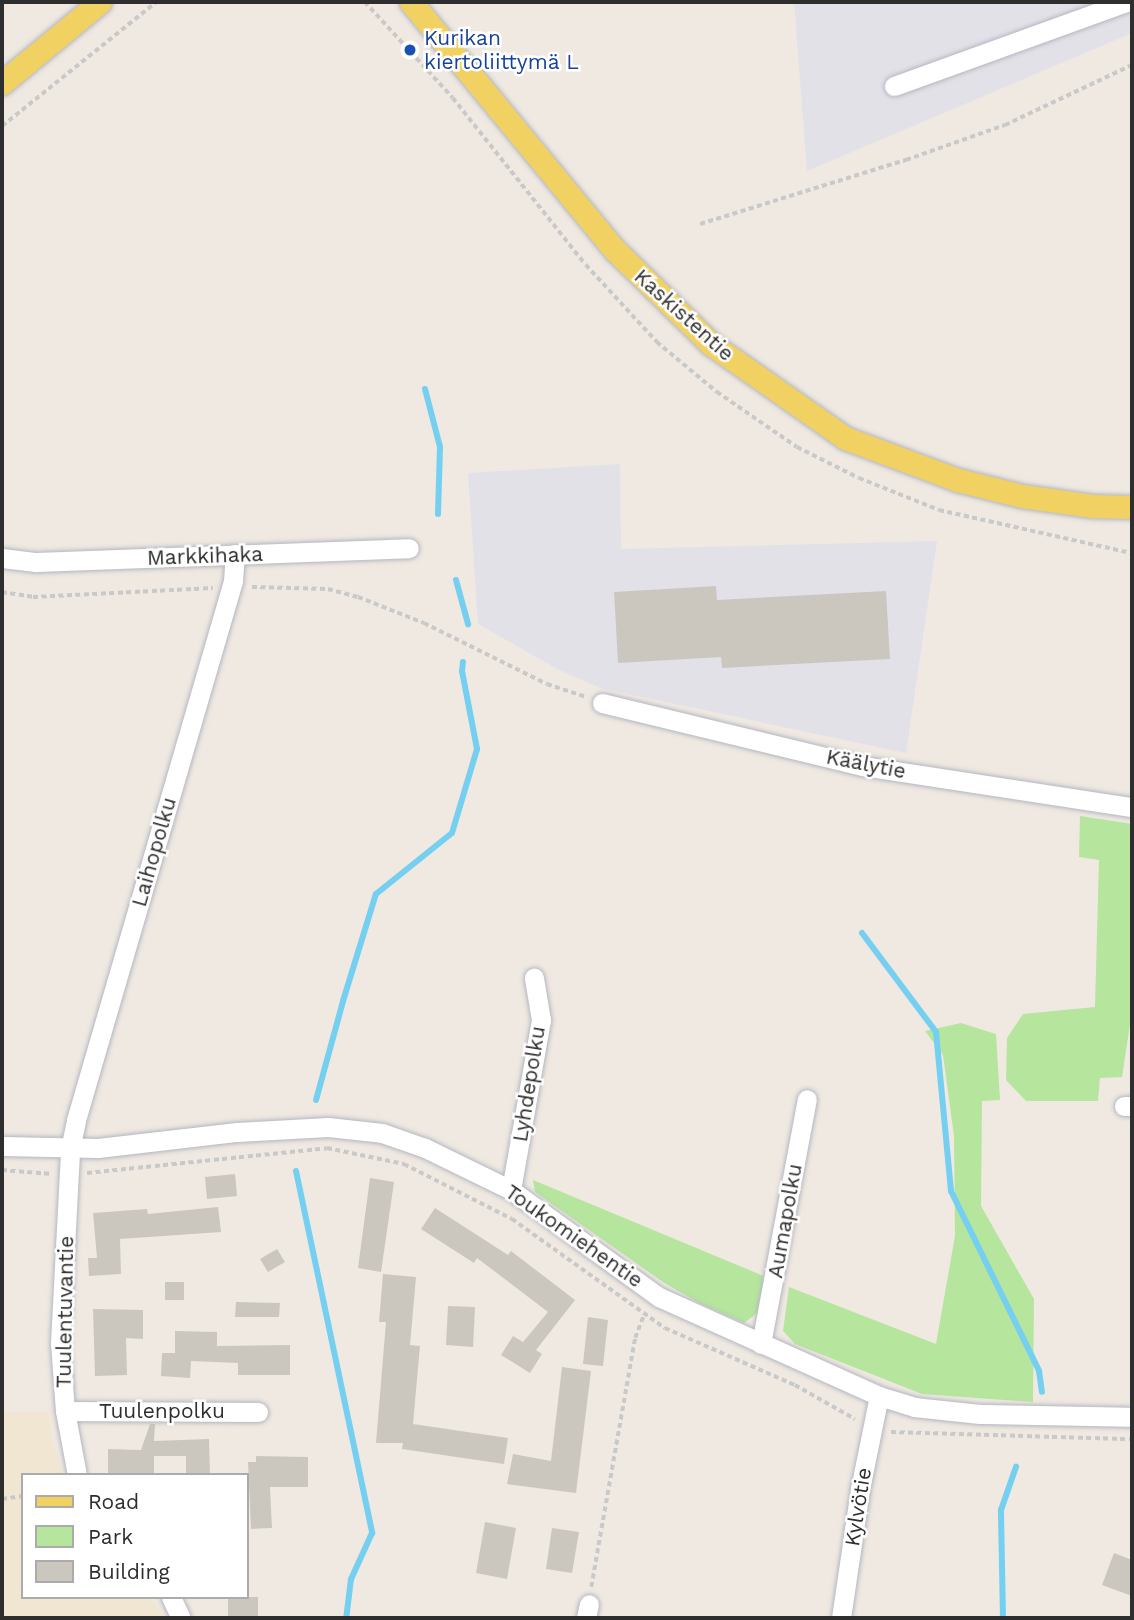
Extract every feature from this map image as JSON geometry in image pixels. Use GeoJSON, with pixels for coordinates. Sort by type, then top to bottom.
{"type":"FeatureCollection","features":[{"type":"Feature","properties":{"kind":"main road"},"geometry":{"type":"LineString","coordinates":[[2,83],[100,2]]}},
{"type":"Feature","properties":{"kind":"main road","name":"Kaskistentie"},"geometry":{"type":"LineString","coordinates":[[411,2],[615,250],[711,344],[845,438],[958,480],[1021,496],[1091,506],[1132,507]]}},
{"type":"Feature","properties":{"kind":"street"},"geometry":{"type":"LineString","coordinates":[[894,86],[1126,2]]}},
{"type":"Feature","properties":{"kind":"street","name":"Markkihaka"},"geometry":{"type":"LineString","coordinates":[[2,558],[36,562],[409,548]]}},
{"type":"Feature","properties":{"kind":"street","name":"Laihopolku"},"geometry":{"type":"LineString","coordinates":[[70,1149],[79,1107],[231,587],[235,554]]}},
{"type":"Feature","properties":{"kind":"street","name":"Käälytie"},"geometry":{"type":"LineString","coordinates":[[602,703],[863,766],[1132,807]]}},
{"type":"Feature","properties":{"kind":"street","name":"Lyhdepolku"},"geometry":{"type":"LineString","coordinates":[[511,1190],[541,1020],[534,978]]}},
{"type":"Feature","properties":{"kind":"street","name":"Aumapolku"},"geometry":{"type":"LineString","coordinates":[[761,1343],[807,1099]]}},
{"type":"Feature","properties":{"kind":"street","name":"Toukomiehentie"},"geometry":{"type":"LineString","coordinates":[[2,1146],[70,1149],[138,1145],[237,1132],[328,1127],[382,1133],[425,1148],[511,1190],[659,1297],[879,1396],[914,1407],[980,1414],[1132,1417]]}},
{"type":"Feature","properties":{"kind":"street","name":"Tuulentuvantie"},"geometry":{"type":"LineString","coordinates":[[70,1149],[60,1343],[65,1411],[78,1473]]}},
{"type":"Feature","properties":{"kind":"street","name":"Kylvötie"},"geometry":{"type":"LineString","coordinates":[[841,1618],[871,1427],[879,1396]]}},
{"type":"Feature","properties":{"kind":"street","name":"Tuulenpolku"},"geometry":{"type":"LineString","coordinates":[[65,1411],[258,1412]]}},
{"type":"Feature","properties":{"kind":"street"},"geometry":{"type":"LineString","coordinates":[[172,1599],[181,1618]]}},
{"type":"Feature","properties":{"kind":"path"},"geometry":{"type":"LineString","coordinates":[[2,126],[156,2]]}},
{"type":"Feature","properties":{"kind":"path"},"geometry":{"type":"LineString","coordinates":[[700,224],[906,160],[1005,125],[1132,65]]}},
{"type":"Feature","properties":{"kind":"path"},"geometry":{"type":"LineString","coordinates":[[2,592],[33,597],[231,587],[328,589],[358,597],[424,623],[547,684],[602,703]]}},
{"type":"Feature","properties":{"kind":"path"},"geometry":{"type":"LineString","coordinates":[[2,1170],[68,1176],[327,1148],[404,1164],[512,1219],[666,1328],[794,1385],[871,1427],[882,1431],[919,1434],[1132,1439]]}},
{"type":"Feature","properties":{"kind":"path"},"geometry":{"type":"LineString","coordinates":[[587,1611],[635,1338],[644,1314]]}},
{"type":"Feature","properties":{"kind":"path"},"geometry":{"type":"LineString","coordinates":[[2,1499],[21,1496]]}},
{"type":"Feature","properties":{"kind":"shaded area"},"geometry":{"type":"Polygon","coordinates":[[[794,2],[1132,2],[1132,33],[807,171],[794,2]]]}},
{"type":"Feature","properties":{"kind":"shaded area"},"geometry":{"type":"Polygon","coordinates":[[[620,464],[621,549],[937,541],[906,753],[600,688],[557,669],[478,624],[468,473],[620,464]]]}},
{"type":"Feature","properties":{"kind":"shaded area"},"geometry":{"type":"Polygon","coordinates":[[[2,1412],[49,1412],[52,1440],[62,1473],[21,1473],[21,1599],[151,1599],[165,1618],[2,1618],[2,1412]]]}},
{"type":"Feature","properties":{"kind":"green space"},"geometry":{"type":"Polygon","coordinates":[[[1080,816],[1132,824],[1132,1011],[1122,1077],[1100,1078],[1098,1101],[1026,1101],[1006,1080],[1007,1038],[1023,1014],[1095,1007],[1099,860],[1079,857],[1080,816]]]}},
{"type":"Feature","properties":{"kind":"green space"},"geometry":{"type":"Polygon","coordinates":[[[961,1023],[996,1034],[1000,1100],[982,1101],[981,1206],[1034,1299],[1033,1402],[922,1394],[795,1344],[783,1331],[789,1287],[936,1344],[955,1236],[954,1136],[943,1055],[925,1031],[961,1023]]]}},
{"type":"Feature","properties":{"kind":"green space"},"geometry":{"type":"Polygon","coordinates":[[[533,1180],[766,1277],[757,1313],[744,1323],[699,1303],[663,1282],[535,1192],[533,1180]]]}},
{"type":"Feature","properties":{"kind":"building"},"geometry":{"type":"Polygon","coordinates":[[[716,586],[717,600],[886,591],[890,659],[722,668],[721,657],[618,663],[614,592],[716,586]]]}},
{"type":"Feature","properties":{"kind":"building"},"geometry":{"type":"Polygon","coordinates":[[[235,1174],[237,1196],[207,1199],[205,1177],[235,1174]]]}},
{"type":"Feature","properties":{"kind":"building"},"geometry":{"type":"Polygon","coordinates":[[[370,1178],[394,1182],[381,1272],[358,1268],[370,1178]]]}},
{"type":"Feature","properties":{"kind":"building"},"geometry":{"type":"Polygon","coordinates":[[[218,1207],[221,1232],[120,1239],[121,1274],[89,1276],[88,1258],[97,1258],[93,1213],[147,1209],[148,1214],[218,1207]]]}},
{"type":"Feature","properties":{"kind":"building"},"geometry":{"type":"Polygon","coordinates":[[[435,1208],[508,1255],[511,1251],[575,1300],[536,1350],[542,1354],[530,1373],[501,1355],[513,1336],[523,1342],[548,1312],[477,1258],[474,1263],[421,1229],[435,1208]]]}},
{"type":"Feature","properties":{"kind":"building"},"geometry":{"type":"Polygon","coordinates":[[[277,1249],[285,1262],[268,1272],[260,1259],[277,1249]]]}},
{"type":"Feature","properties":{"kind":"building"},"geometry":{"type":"Polygon","coordinates":[[[383,1274],[416,1277],[410,1345],[420,1346],[413,1424],[508,1438],[504,1464],[402,1449],[403,1443],[376,1443],[386,1322],[379,1322],[383,1274]]]}},
{"type":"Feature","properties":{"kind":"building"},"geometry":{"type":"Polygon","coordinates":[[[165,1282],[184,1282],[184,1300],[165,1300],[165,1282]]]}},
{"type":"Feature","properties":{"kind":"building"},"geometry":{"type":"Polygon","coordinates":[[[236,1302],[280,1303],[279,1317],[235,1317],[236,1302]]]}},
{"type":"Feature","properties":{"kind":"building"},"geometry":{"type":"Polygon","coordinates":[[[448,1306],[475,1307],[473,1347],[446,1345],[448,1306]]]}},
{"type":"Feature","properties":{"kind":"building"},"geometry":{"type":"Polygon","coordinates":[[[93,1309],[143,1310],[143,1339],[126,1338],[127,1375],[95,1376],[93,1309]]]}},
{"type":"Feature","properties":{"kind":"building"},"geometry":{"type":"Polygon","coordinates":[[[588,1317],[608,1320],[603,1366],[583,1364],[588,1317]]]}},
{"type":"Feature","properties":{"kind":"building"},"geometry":{"type":"Polygon","coordinates":[[[175,1331],[217,1332],[217,1346],[290,1345],[290,1375],[238,1375],[238,1363],[191,1361],[190,1378],[161,1376],[162,1353],[175,1353],[175,1331]]]}},
{"type":"Feature","properties":{"kind":"building"},"geometry":{"type":"Polygon","coordinates":[[[562,1367],[591,1371],[576,1493],[507,1484],[513,1454],[551,1461],[562,1367]]]}},
{"type":"Feature","properties":{"kind":"building"},"geometry":{"type":"Polygon","coordinates":[[[150,1424],[155,1424],[154,1441],[209,1439],[210,1473],[186,1473],[186,1456],[154,1456],[154,1473],[108,1473],[108,1449],[141,1450],[150,1424]]]}},
{"type":"Feature","properties":{"kind":"building"},"geometry":{"type":"Polygon","coordinates":[[[256,1456],[308,1457],[308,1487],[270,1487],[272,1528],[251,1529],[248,1462],[256,1462],[256,1456]]]}},
{"type":"Feature","properties":{"kind":"building"},"geometry":{"type":"Polygon","coordinates":[[[485,1522],[516,1528],[507,1579],[476,1573],[485,1522]]]}},
{"type":"Feature","properties":{"kind":"building"},"geometry":{"type":"Polygon","coordinates":[[[552,1528],[579,1532],[572,1573],[546,1569],[552,1528]]]}},
{"type":"Feature","properties":{"kind":"building"},"geometry":{"type":"Polygon","coordinates":[[[1114,1553],[1132,1560],[1132,1596],[1102,1585],[1114,1553]]]}},
{"type":"Feature","properties":{"kind":"building"},"geometry":{"type":"Polygon","coordinates":[[[258,1597],[258,1618],[228,1618],[228,1599],[258,1597]]]}},
{"type":"Feature","properties":{"kind":"waterway"},"geometry":{"type":"LineString","coordinates":[[425,389],[440,447],[438,514]]}},
{"type":"Feature","properties":{"kind":"waterway"},"geometry":{"type":"LineString","coordinates":[[456,580],[468,624]]}},
{"type":"Feature","properties":{"kind":"waterway"},"geometry":{"type":"LineString","coordinates":[[316,1100],[376,894],[452,833],[477,749],[462,671],[463,662]]}},
{"type":"Feature","properties":{"kind":"waterway"},"geometry":{"type":"LineString","coordinates":[[862,933],[936,1032],[951,1191],[1039,1371],[1042,1392]]}},
{"type":"Feature","properties":{"kind":"waterway"},"geometry":{"type":"LineString","coordinates":[[296,1171],[372,1533],[351,1579],[346,1618]]}},
{"type":"Feature","properties":{"kind":"waterway"},"geometry":{"type":"LineString","coordinates":[[1003,1618],[1001,1510],[1016,1467]]}},
{"type":"Feature","properties":{"kind":"place","name":"Kurikan kiertoliittymä L"},"geometry":{"type":"Point","coordinates":[410,50]}}]}
